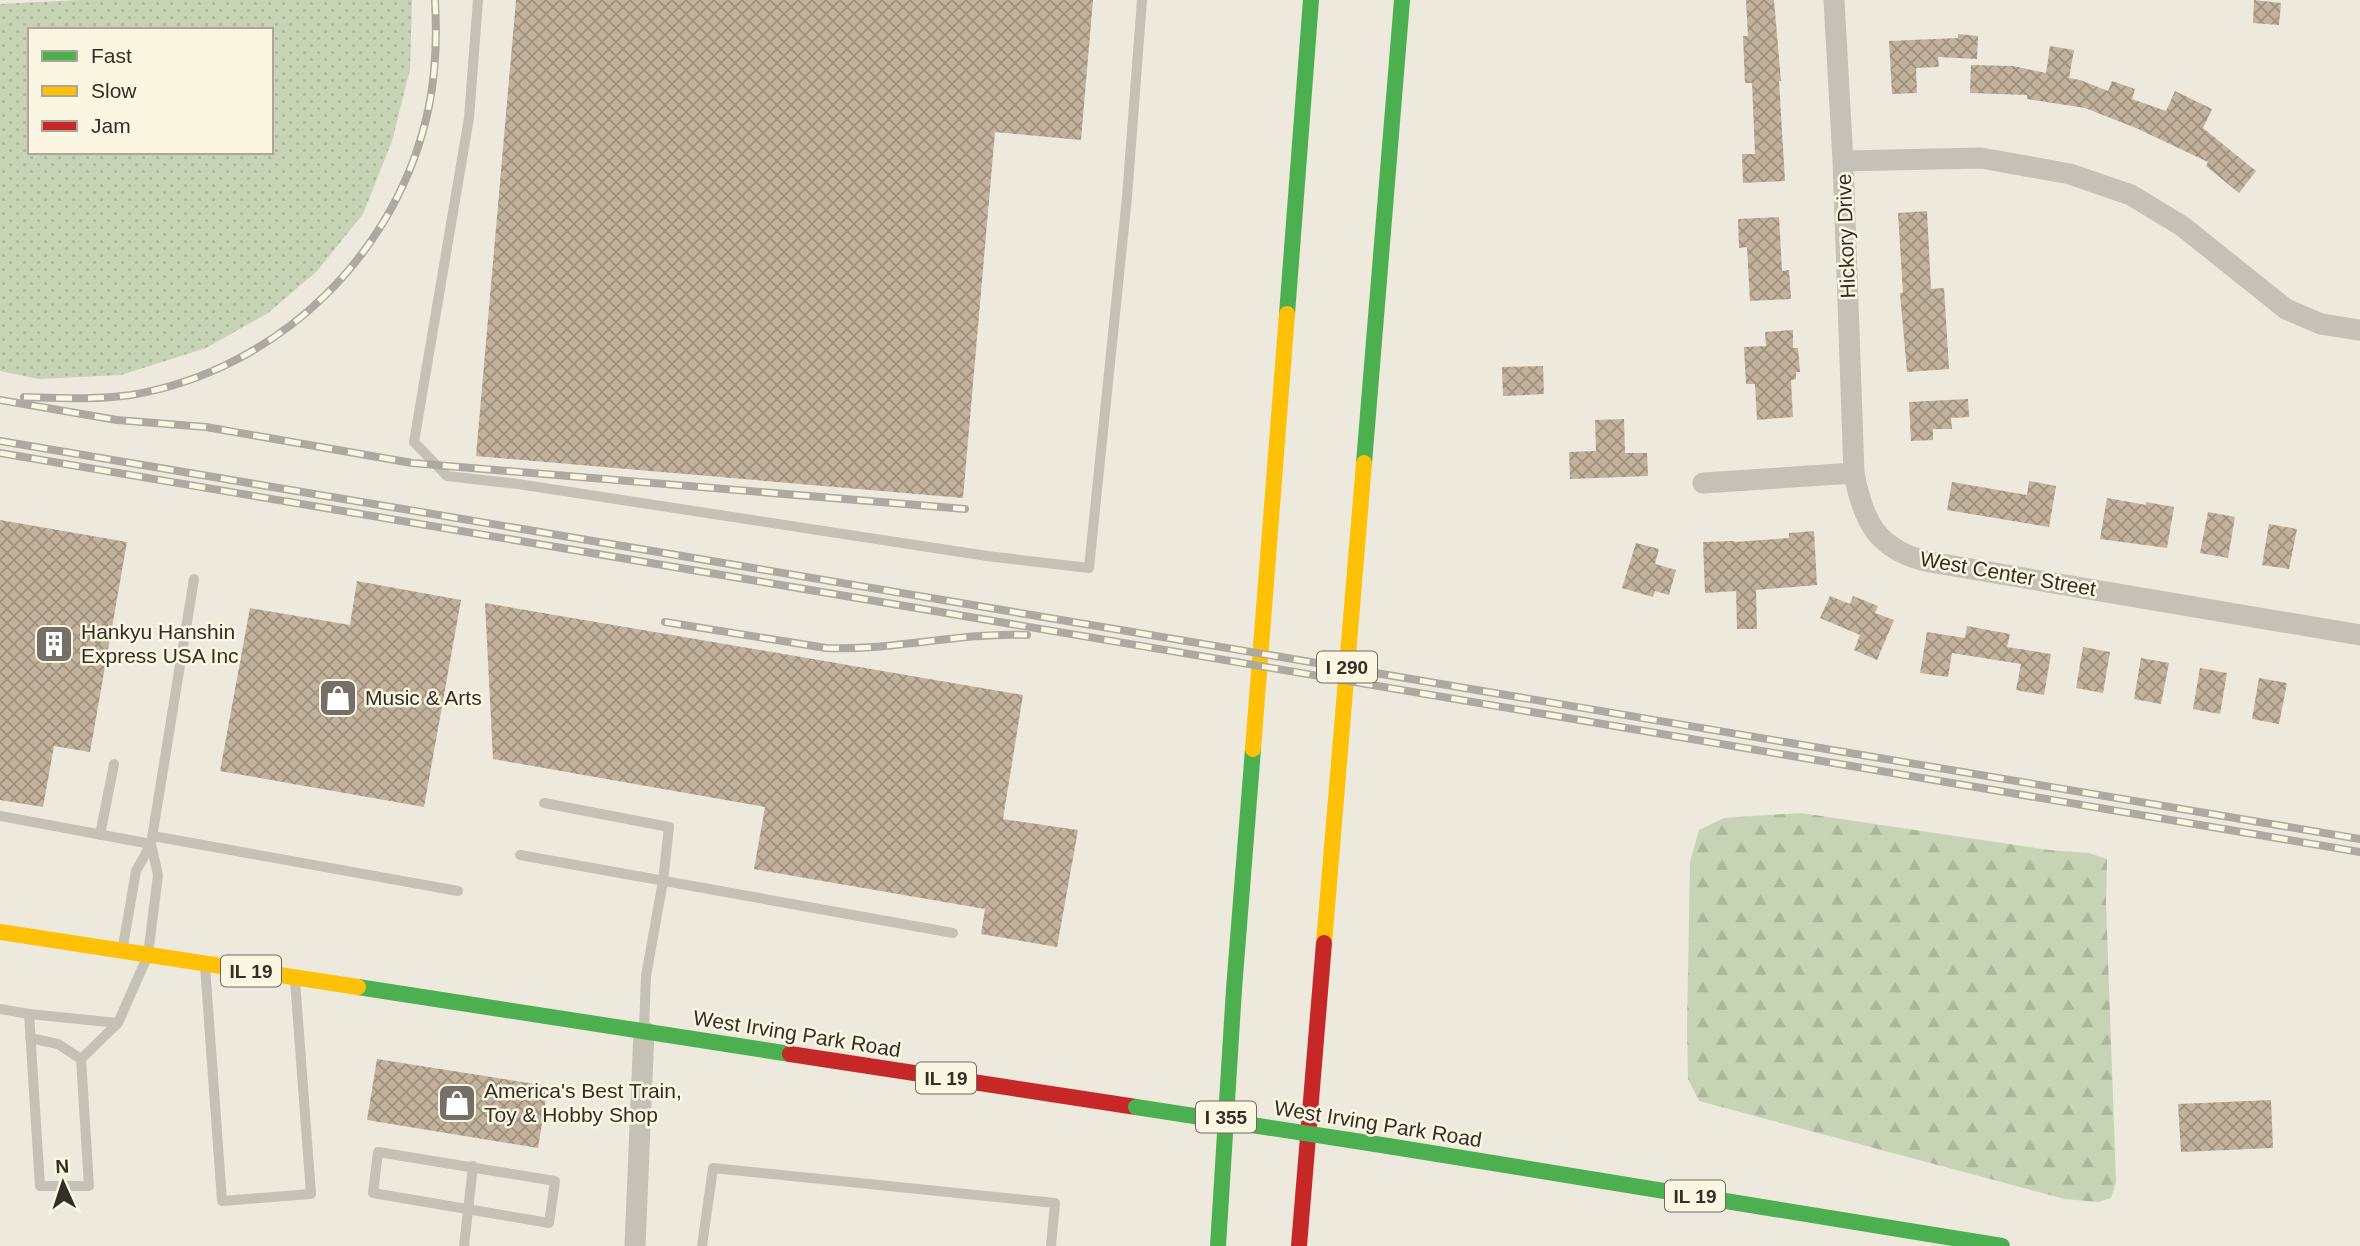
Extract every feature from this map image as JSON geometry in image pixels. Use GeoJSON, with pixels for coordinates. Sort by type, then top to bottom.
{"type":"FeatureCollection","features":[{"type":"Feature","properties":{"kind":"main road"},"geometry":{"type":"LineString","coordinates":[[1206,1178],[1234,989],[1311,0]]}},
{"type":"Feature","properties":{"kind":"main road","name":"I 290"},"geometry":{"type":"LineString","coordinates":[[1299,1246],[1402,0]]}},
{"type":"Feature","properties":{"kind":"main road"},"geometry":{"type":"LineString","coordinates":[[1395,88],[1411,0]]}},
{"type":"Feature","properties":{"kind":"main road","name":"West Irving Park Road"},"geometry":{"type":"LineString","coordinates":[[0,932],[1388,1146],[2002,1246]]}},
{"type":"Feature","properties":{"kind":"main road","name":"I 355"},"geometry":{"type":"LineString","coordinates":[[1217,1246],[1234,989]]}},
{"type":"Feature","properties":{"kind":"street","name":"Hickory Drive"},"geometry":{"type":"LineString","coordinates":[[1835,0],[1854,473]]}},
{"type":"Feature","properties":{"kind":"street"},"geometry":{"type":"LineString","coordinates":[[1843,161],[1981,158],[2070,174],[2131,195],[2182,226],[2287,309],[2321,324],[2360,330]]}},
{"type":"Feature","properties":{"kind":"street"},"geometry":{"type":"LineString","coordinates":[[1703,483],[1854,473]]}},
{"type":"Feature","properties":{"kind":"street","name":"West Center Street"},"geometry":{"type":"LineString","coordinates":[[1854,473],[1861,504],[1874,530],[1894,549],[1912,558],[2360,635]]}},
{"type":"Feature","properties":{"kind":"street"},"geometry":{"type":"LineString","coordinates":[[635,1246],[644,1031]]}},
{"type":"Feature","properties":{"kind":"lane"},"geometry":{"type":"LineString","coordinates":[[478,0],[469,118],[414,442],[447,475],[987,556],[1089,568],[1127,197],[1142,0]]}},
{"type":"Feature","properties":{"kind":"lane"},"geometry":{"type":"LineString","coordinates":[[122,951],[136,871],[152,840],[194,579]]}},
{"type":"Feature","properties":{"kind":"lane"},"geometry":{"type":"LineString","coordinates":[[100,835],[114,764]]}},
{"type":"Feature","properties":{"kind":"lane"},"geometry":{"type":"LineString","coordinates":[[544,803],[669,827],[663,881],[646,976],[644,1031]]}},
{"type":"Feature","properties":{"kind":"lane"},"geometry":{"type":"LineString","coordinates":[[0,816],[100,835],[152,840],[458,891]]}},
{"type":"Feature","properties":{"kind":"lane"},"geometry":{"type":"LineString","coordinates":[[29,1014],[40,1186],[89,1186],[81,1059],[118,1023],[148,955],[158,875],[152,840]]}},
{"type":"Feature","properties":{"kind":"lane"},"geometry":{"type":"LineString","coordinates":[[520,855],[953,933]]}},
{"type":"Feature","properties":{"kind":"lane"},"geometry":{"type":"LineString","coordinates":[[205,964],[222,1201],[312,1194],[295,977]]}},
{"type":"Feature","properties":{"kind":"lane"},"geometry":{"type":"LineString","coordinates":[[0,1009],[118,1023]]}},
{"type":"Feature","properties":{"kind":"lane"},"geometry":{"type":"LineString","coordinates":[[30,1038],[58,1044],[81,1059]]}},
{"type":"Feature","properties":{"kind":"lane"},"geometry":{"type":"LineString","coordinates":[[378,1152],[473,1166],[555,1181],[549,1223],[373,1193],[378,1152]]}},
{"type":"Feature","properties":{"kind":"lane"},"geometry":{"type":"LineString","coordinates":[[464,1246],[473,1166]]}},
{"type":"Feature","properties":{"kind":"lane"},"geometry":{"type":"LineString","coordinates":[[702,1246],[713,1168],[1055,1203],[1051,1246]]}},
{"type":"Feature","properties":{"kind":"green space"},"geometry":{"type":"Polygon","coordinates":[[[80,0],[412,0],[410,69],[392,141],[363,214],[317,271],[268,313],[206,348],[121,375],[39,379],[0,371],[0,4],[80,0]]]}},
{"type":"Feature","properties":{"kind":"green space"},"geometry":{"type":"Polygon","coordinates":[[[1801,813],[2049,850],[2089,853],[2107,859],[2106,903],[2116,1182],[2111,1198],[2098,1202],[2065,1199],[1699,1101],[1688,1079],[1687,1027],[1690,862],[1699,830],[1724,818],[1801,813]]]}},
{"type":"Feature","properties":{"kind":"building"},"geometry":{"type":"Polygon","coordinates":[[[516,0],[1093,0],[1081,140],[995,132],[963,498],[476,456],[516,0]]]}},
{"type":"Feature","properties":{"kind":"building"},"geometry":{"type":"Polygon","coordinates":[[[1746,0],[1774,0],[1785,181],[1743,183],[1742,154],[1755,154],[1752,83],[1745,83],[1743,36],[1748,36],[1746,0]]]}},
{"type":"Feature","properties":{"kind":"building"},"geometry":{"type":"Polygon","coordinates":[[[2254,0],[2281,3],[2279,25],[2253,23],[2254,0]]]}},
{"type":"Feature","properties":{"kind":"building"},"geometry":{"type":"Polygon","coordinates":[[[1958,34],[1978,36],[1977,59],[1938,57],[1939,67],[1916,68],[1917,93],[1892,94],[1889,41],[1958,38],[1958,34]]]}},
{"type":"Feature","properties":{"kind":"building"},"geometry":{"type":"Polygon","coordinates":[[[2050,46],[2074,50],[2069,78],[2108,91],[2112,81],[2135,89],[2132,99],[2166,111],[2175,91],[2212,109],[2203,128],[2256,171],[2239,193],[2206,166],[2208,162],[2136,128],[2085,108],[2027,99],[2027,95],[1970,93],[1971,65],[2013,66],[2046,73],[2050,46]]]}},
{"type":"Feature","properties":{"kind":"building"},"geometry":{"type":"Polygon","coordinates":[[[1927,211],[1931,289],[1944,288],[1949,369],[1907,372],[1900,293],[1903,293],[1898,213],[1927,211]]]}},
{"type":"Feature","properties":{"kind":"building"},"geometry":{"type":"Polygon","coordinates":[[[1779,217],[1782,271],[1789,270],[1791,299],[1750,301],[1747,247],[1739,248],[1738,219],[1779,217]]]}},
{"type":"Feature","properties":{"kind":"building"},"geometry":{"type":"Polygon","coordinates":[[[1793,330],[1793,348],[1798,348],[1800,372],[1796,372],[1796,379],[1791,380],[1793,417],[1757,420],[1755,384],[1746,384],[1744,347],[1766,346],[1765,332],[1793,330]]]}},
{"type":"Feature","properties":{"kind":"building"},"geometry":{"type":"Polygon","coordinates":[[[1543,366],[1544,394],[1503,396],[1502,367],[1543,366]]]}},
{"type":"Feature","properties":{"kind":"building"},"geometry":{"type":"Polygon","coordinates":[[[1968,399],[1969,417],[1951,418],[1952,429],[1933,429],[1933,440],[1911,441],[1909,402],[1968,399]]]}},
{"type":"Feature","properties":{"kind":"building"},"geometry":{"type":"Polygon","coordinates":[[[1624,419],[1625,453],[1647,453],[1648,476],[1570,479],[1569,452],[1596,451],[1595,420],[1624,419]]]}},
{"type":"Feature","properties":{"kind":"building"},"geometry":{"type":"Polygon","coordinates":[[[2029,481],[2056,486],[2049,527],[1947,510],[1952,482],[2027,495],[2029,481]]]}},
{"type":"Feature","properties":{"kind":"building"},"geometry":{"type":"Polygon","coordinates":[[[2107,498],[2174,507],[2167,548],[2100,539],[2107,498]]]}},
{"type":"Feature","properties":{"kind":"building"},"geometry":{"type":"Polygon","coordinates":[[[2208,512],[2235,517],[2228,558],[2200,553],[2208,512]]]}},
{"type":"Feature","properties":{"kind":"building","name":"Hankyu Hanshin Express USA Inc"},"geometry":{"type":"Polygon","coordinates":[[[0,520],[127,542],[90,752],[54,746],[43,807],[0,800],[0,520]]]}},
{"type":"Feature","properties":{"kind":"building"},"geometry":{"type":"Polygon","coordinates":[[[2269,524],[2297,529],[2289,569],[2262,565],[2269,524]]]}},
{"type":"Feature","properties":{"kind":"building"},"geometry":{"type":"Polygon","coordinates":[[[1814,531],[1817,585],[1756,590],[1757,629],[1737,629],[1736,591],[1705,593],[1703,542],[1789,538],[1789,533],[1814,531]]]}},
{"type":"Feature","properties":{"kind":"building"},"geometry":{"type":"Polygon","coordinates":[[[1636,543],[1659,549],[1655,564],[1676,570],[1669,595],[1655,591],[1653,597],[1622,588],[1636,543]]]}},
{"type":"Feature","properties":{"kind":"building","name":"Music & Arts"},"geometry":{"type":"Polygon","coordinates":[[[357,581],[461,600],[424,807],[220,771],[250,608],[350,625],[357,581]]]}},
{"type":"Feature","properties":{"kind":"building"},"geometry":{"type":"Polygon","coordinates":[[[1830,596],[1850,604],[1853,596],[1878,606],[1875,613],[1894,620],[1877,660],[1854,650],[1860,635],[1820,618],[1830,596]]]}},
{"type":"Feature","properties":{"kind":"building"},"geometry":{"type":"Polygon","coordinates":[[[485,603],[1023,695],[1003,819],[1078,830],[1057,947],[981,934],[985,909],[754,869],[765,807],[493,759],[485,603]]]}},
{"type":"Feature","properties":{"kind":"building"},"geometry":{"type":"Polygon","coordinates":[[[1967,626],[2010,634],[2007,647],[2051,654],[2044,695],[2016,690],[2021,664],[1952,653],[1948,677],[1920,673],[1927,632],[1965,638],[1967,626]]]}},
{"type":"Feature","properties":{"kind":"building"},"geometry":{"type":"Polygon","coordinates":[[[2083,647],[2110,652],[2103,693],[2076,688],[2083,647]]]}},
{"type":"Feature","properties":{"kind":"building"},"geometry":{"type":"Polygon","coordinates":[[[2141,658],[2169,663],[2161,704],[2134,699],[2141,658]]]}},
{"type":"Feature","properties":{"kind":"building"},"geometry":{"type":"Polygon","coordinates":[[[2200,668],[2227,673],[2220,714],[2193,709],[2200,668]]]}},
{"type":"Feature","properties":{"kind":"building"},"geometry":{"type":"Polygon","coordinates":[[[2259,678],[2287,683],[2279,724],[2252,719],[2259,678]]]}},
{"type":"Feature","properties":{"kind":"building","name":"America's Best Train, Toy & Hobby Shop"},"geometry":{"type":"Polygon","coordinates":[[[377,1059],[548,1086],[538,1148],[367,1120],[377,1059]]]}},
{"type":"Feature","properties":{"kind":"building"},"geometry":{"type":"Polygon","coordinates":[[[2271,1100],[2273,1148],[2181,1152],[2178,1104],[2271,1100]]]}},
{"type":"Feature","properties":{"kind":"railway"},"geometry":{"type":"LineString","coordinates":[[24,397],[118,397],[185,381],[236,360],[282,331],[324,296],[361,255],[391,210],[414,160],[429,106],[433,80],[435,0]]}},
{"type":"Feature","properties":{"kind":"railway"},"geometry":{"type":"LineString","coordinates":[[0,400],[117,420],[206,427],[412,463],[965,509]]}},
{"type":"Feature","properties":{"kind":"railway"},"geometry":{"type":"LineString","coordinates":[[0,441],[2360,839]]}},
{"type":"Feature","properties":{"kind":"railway"},"geometry":{"type":"LineString","coordinates":[[0,453],[2360,852]]}},
{"type":"Feature","properties":{"kind":"railway"},"geometry":{"type":"LineString","coordinates":[[665,622],[826,648],[876,647],[976,636],[1027,635]]}},
{"type":"Feature","properties":{"kind":"traffic: fast"},"geometry":{"type":"LineString","coordinates":[[1287,314],[1311,0]]}},
{"type":"Feature","properties":{"kind":"traffic: fast"},"geometry":{"type":"LineString","coordinates":[[1364,463],[1402,0]]}},
{"type":"Feature","properties":{"kind":"traffic: fast"},"geometry":{"type":"LineString","coordinates":[[1218,1246],[1253,749]]}},
{"type":"Feature","properties":{"kind":"traffic: fast"},"geometry":{"type":"LineString","coordinates":[[358,987],[790,1054]]}},
{"type":"Feature","properties":{"kind":"traffic: fast"},"geometry":{"type":"LineString","coordinates":[[1136,1107],[1388,1146]]}},
{"type":"Feature","properties":{"kind":"traffic: fast"},"geometry":{"type":"LineString","coordinates":[[1388,1146],[2002,1246]]}},
{"type":"Feature","properties":{"kind":"traffic: slow"},"geometry":{"type":"LineString","coordinates":[[1253,749],[1287,314]]}},
{"type":"Feature","properties":{"kind":"traffic: slow"},"geometry":{"type":"LineString","coordinates":[[1324,943],[1364,463]]}},
{"type":"Feature","properties":{"kind":"traffic: slow"},"geometry":{"type":"LineString","coordinates":[[0,932],[358,987]]}},
{"type":"Feature","properties":{"kind":"traffic: jam"},"geometry":{"type":"LineString","coordinates":[[1299,1246],[1324,943]]}},
{"type":"Feature","properties":{"kind":"traffic: jam"},"geometry":{"type":"LineString","coordinates":[[790,1054],[1136,1107]]}},
{"type":"Feature","properties":{"kind":"place","name":"Hankyu Hanshin Express USA Inc"},"geometry":{"type":"Point","coordinates":[54,644]}},
{"type":"Feature","properties":{"kind":"place","name":"Music & Arts"},"geometry":{"type":"Point","coordinates":[338,698]}},
{"type":"Feature","properties":{"kind":"place","name":"America's Best Train, Toy & Hobby Shop"},"geometry":{"type":"Point","coordinates":[457,1103]}}]}
